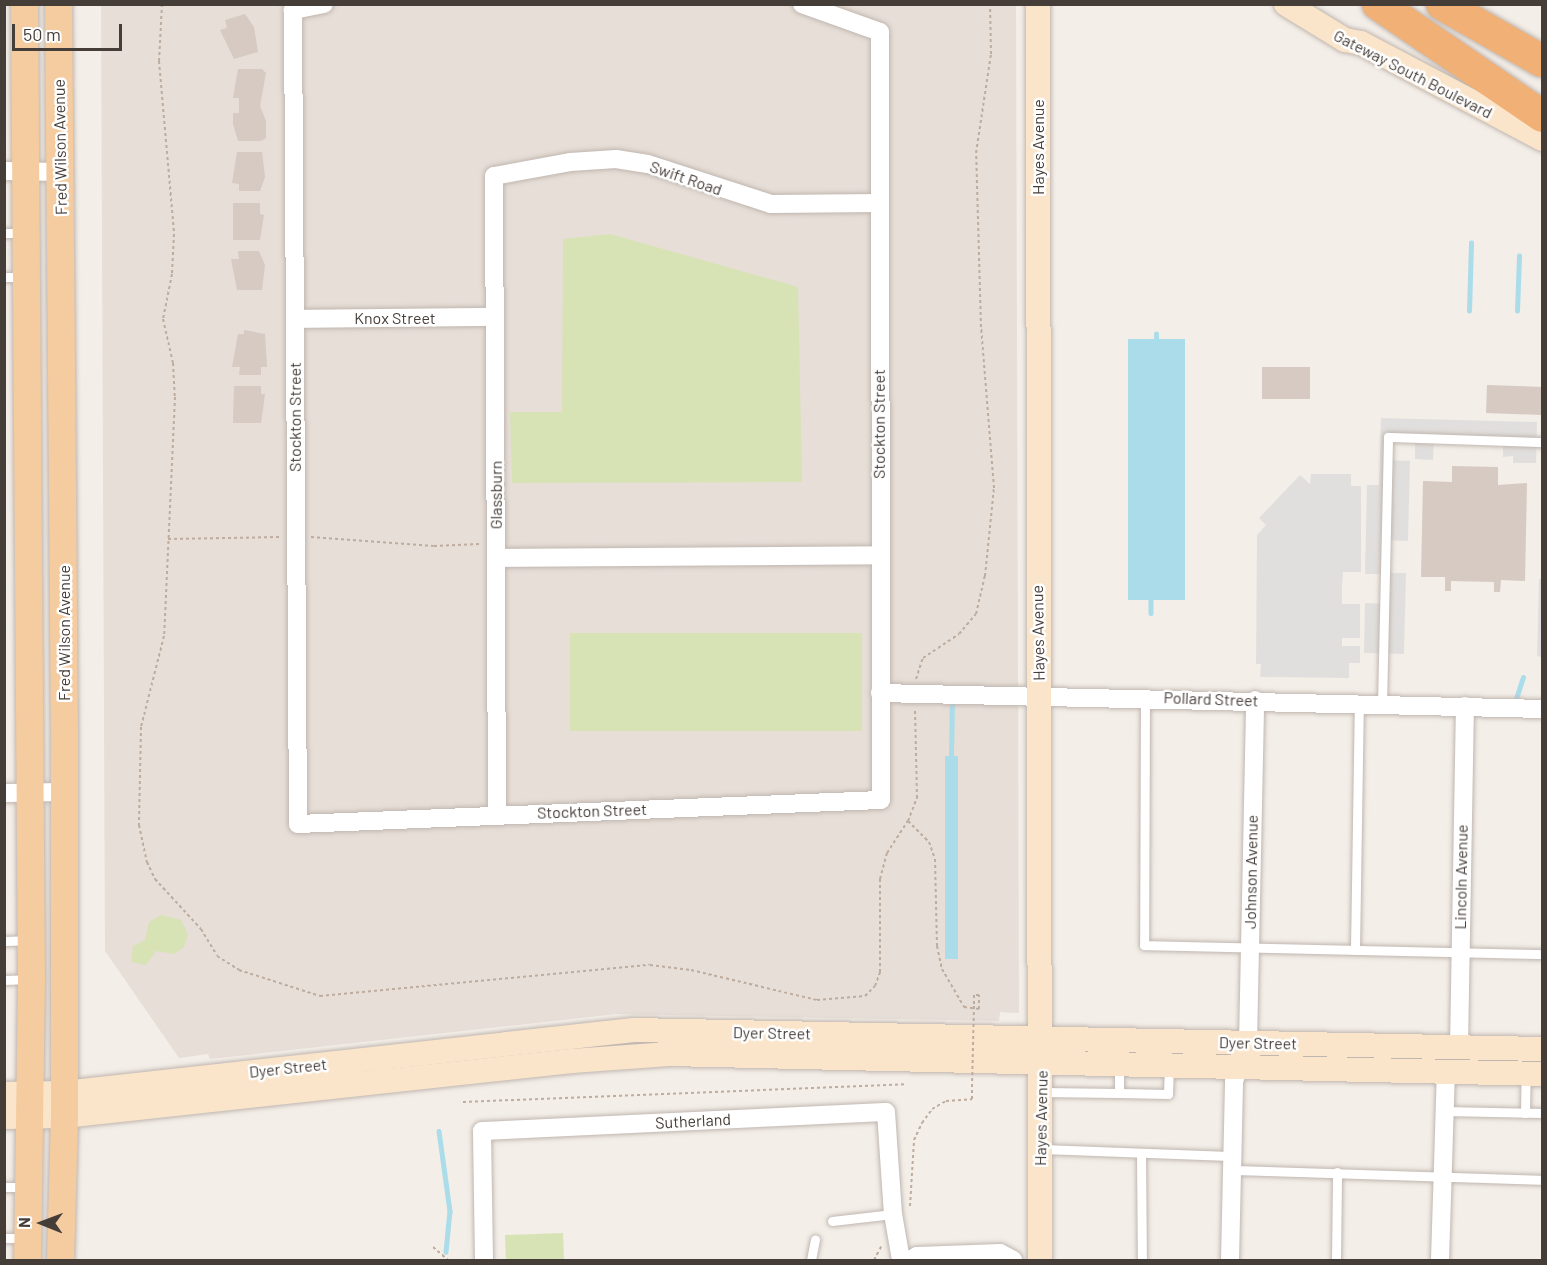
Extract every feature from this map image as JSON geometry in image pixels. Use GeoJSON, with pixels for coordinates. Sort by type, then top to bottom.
{"type":"FeatureCollection","features":[{"type":"Feature","properties":{"kind":"highway"},"geometry":{"type":"LineString","coordinates":[[1380,4],[1540,80]]}},
{"type":"Feature","properties":{"kind":"highway"},"geometry":{"type":"LineString","coordinates":[[1380,4],[1542,116]]}},
{"type":"Feature","properties":{"kind":"highway"},"geometry":{"type":"LineString","coordinates":[[1442,4],[1540,80]]}},
{"type":"Feature","properties":{"kind":"main road","name":"Fred Wilson Avenue"},"geometry":{"type":"LineString","coordinates":[[20,1246],[17,1187],[18,1106],[31,980],[18,940],[16,793],[15,171],[24,4]]}},
{"type":"Feature","properties":{"kind":"main road","name":"Fred Wilson Avenue"},"geometry":{"type":"LineString","coordinates":[[58,4],[64,792],[64,1104],[60,1260]]}},
{"type":"Feature","properties":{"kind":"main road","name":"Hayes Avenue"},"geometry":{"type":"LineString","coordinates":[[1028,1260],[1040,1149],[1042,1049],[1038,694],[1038,4]]}},
{"type":"Feature","properties":{"kind":"main road","name":"Gateway South Boulevard"},"geometry":{"type":"LineString","coordinates":[[1286,4],[1345,40],[1361,43],[1542,140]]}},
{"type":"Feature","properties":{"kind":"main road"},"geometry":{"type":"LineString","coordinates":[[1311,4],[1350,31],[1361,43]]}},
{"type":"Feature","properties":{"kind":"main road","name":"Dyer Street"},"geometry":{"type":"LineString","coordinates":[[18,1106],[637,1055],[1042,1049],[1248,1043],[1542,1049]]}},
{"type":"Feature","properties":{"kind":"main road"},"geometry":{"type":"LineString","coordinates":[[1329,1069],[1386,1058],[1450,1059],[1459,1047]]}},
{"type":"Feature","properties":{"kind":"main road","name":"Dyer Street"},"geometry":{"type":"LineString","coordinates":[[1042,1049],[1120,1063],[1534,1074]]}},
{"type":"Feature","properties":{"kind":"street","name":"Stockton Street"},"geometry":{"type":"LineString","coordinates":[[324,4],[293,10],[298,824],[881,800],[880,32],[802,4]]}},
{"type":"Feature","properties":{"kind":"street","name":"Swift Road"},"geometry":{"type":"LineString","coordinates":[[494,176],[578,161],[616,159],[648,164],[771,204],[879,203]]}},
{"type":"Feature","properties":{"kind":"street"},"geometry":{"type":"LineString","coordinates":[[15,171],[61,172]]}},
{"type":"Feature","properties":{"kind":"street","name":"Glassburn"},"geometry":{"type":"LineString","coordinates":[[494,176],[497,815]]}},
{"type":"Feature","properties":{"kind":"street","name":"Knox Street"},"geometry":{"type":"LineString","coordinates":[[295,319],[494,317]]}},
{"type":"Feature","properties":{"kind":"street"},"geometry":{"type":"LineString","coordinates":[[496,550],[880,555]]}},
{"type":"Feature","properties":{"kind":"street","name":"Pollard Street"},"geometry":{"type":"LineString","coordinates":[[880,693],[1038,694],[1542,709]]}},
{"type":"Feature","properties":{"kind":"street","name":"Johnson Avenue"},"geometry":{"type":"LineString","coordinates":[[1248,1043],[1255,700]]}},
{"type":"Feature","properties":{"kind":"street","name":"Lincoln Avenue"},"geometry":{"type":"LineString","coordinates":[[1459,1047],[1465,706]]}},
{"type":"Feature","properties":{"kind":"street"},"geometry":{"type":"LineString","coordinates":[[16,793],[64,792]]}},
{"type":"Feature","properties":{"kind":"street"},"geometry":{"type":"LineString","coordinates":[[1230,1260],[1234,1081],[1240,1066]]}},
{"type":"Feature","properties":{"kind":"street"},"geometry":{"type":"LineString","coordinates":[[1440,1260],[1446,1073]]}},
{"type":"Feature","properties":{"kind":"street","name":"Sutherland"},"geometry":{"type":"LineString","coordinates":[[484,1260],[482,1131],[886,1112],[893,1214],[900,1260]]}},
{"type":"Feature","properties":{"kind":"street"},"geometry":{"type":"LineString","coordinates":[[910,1260],[917,1256],[1000,1252],[1028,1260]]}},
{"type":"Feature","properties":{"kind":"lane"},"geometry":{"type":"LineString","coordinates":[[1382,704],[1388,437],[1542,442]]}},
{"type":"Feature","properties":{"kind":"lane"},"geometry":{"type":"LineString","coordinates":[[1146,697],[1144,945],[1542,954]]}},
{"type":"Feature","properties":{"kind":"lane"},"geometry":{"type":"LineString","coordinates":[[1355,950],[1359,703]]}},
{"type":"Feature","properties":{"kind":"lane"},"geometry":{"type":"LineString","coordinates":[[4,980],[31,980]]}},
{"type":"Feature","properties":{"kind":"lane"},"geometry":{"type":"LineString","coordinates":[[1119,1093],[1120,1063]]}},
{"type":"Feature","properties":{"kind":"lane"},"geometry":{"type":"LineString","coordinates":[[1041,1092],[1168,1094],[1170,1064]]}},
{"type":"Feature","properties":{"kind":"lane"},"geometry":{"type":"LineString","coordinates":[[1525,1113],[1534,1074]]}},
{"type":"Feature","properties":{"kind":"lane"},"geometry":{"type":"LineString","coordinates":[[1443,1111],[1542,1113]]}},
{"type":"Feature","properties":{"kind":"lane"},"geometry":{"type":"LineString","coordinates":[[1040,1149],[1141,1153],[1337,1172],[1542,1180]]}},
{"type":"Feature","properties":{"kind":"lane"},"geometry":{"type":"LineString","coordinates":[[1141,1153],[1142,1260]]}},
{"type":"Feature","properties":{"kind":"lane"},"geometry":{"type":"LineString","coordinates":[[1335,1260],[1337,1172]]}},
{"type":"Feature","properties":{"kind":"lane"},"geometry":{"type":"LineString","coordinates":[[832,1221],[893,1214]]}},
{"type":"Feature","properties":{"kind":"lane"},"geometry":{"type":"LineString","coordinates":[[811,1260],[815,1239]]}},
{"type":"Feature","properties":{"kind":"path"},"geometry":{"type":"LineString","coordinates":[[162,4],[159,61],[174,234],[172,274],[162,319],[173,363],[175,397],[164,636],[141,728],[141,841],[155,879],[201,929],[217,956],[239,970],[303,993],[339,996],[666,966],[817,1000],[859,998],[869,993],[879,979],[879,879],[887,853],[908,821],[920,781],[914,693],[923,658],[958,634],[976,614],[985,576],[994,488],[981,327],[976,153],[991,54],[990,4]]}},
{"type":"Feature","properties":{"kind":"path"},"geometry":{"type":"LineString","coordinates":[[168,539],[296,536],[367,538],[496,550]]}},
{"type":"Feature","properties":{"kind":"path"},"geometry":{"type":"LineString","coordinates":[[874,1260],[885,1241],[912,1229],[907,1215],[914,1187],[914,1140],[922,1123],[932,1109],[946,1101],[972,1099],[974,995],[979,995],[979,1009],[964,1007],[942,969],[937,945],[935,859],[928,842],[908,821]]}},
{"type":"Feature","properties":{"kind":"path"},"geometry":{"type":"LineString","coordinates":[[463,1102],[906,1084]]}},
{"type":"Feature","properties":{"kind":"path"},"geometry":{"type":"LineString","coordinates":[[433,1247],[448,1260]]}},
{"type":"Feature","properties":{"kind":"shaded area"},"geometry":{"type":"Polygon","coordinates":[[[101,5],[1016,5],[1019,1013],[1000,1012],[999,1021],[616,1014],[210,1059],[208,1054],[179,1058],[105,951],[101,5]]]}},
{"type":"Feature","properties":{"kind":"shaded area"},"geometry":{"type":"Polygon","coordinates":[[[1381,418],[1537,422],[1536,463],[1513,463],[1513,456],[1503,457],[1503,441],[1434,439],[1433,460],[1415,459],[1415,438],[1388,438],[1388,460],[1410,461],[1408,541],[1386,540],[1385,573],[1406,573],[1404,654],[1364,653],[1365,603],[1384,604],[1385,574],[1365,574],[1367,485],[1379,485],[1381,418]]]}},
{"type":"Feature","properties":{"kind":"shaded area"},"geometry":{"type":"Polygon","coordinates":[[[1311,474],[1351,474],[1351,486],[1361,486],[1361,572],[1343,572],[1342,587],[1342,604],[1360,604],[1360,638],[1342,638],[1342,646],[1360,646],[1360,663],[1349,663],[1349,678],[1260,677],[1261,664],[1256,664],[1257,535],[1266,525],[1259,518],[1300,475],[1310,484],[1311,474]]]}},
{"type":"Feature","properties":{"kind":"shaded area"},"geometry":{"type":"Polygon","coordinates":[[[1539,579],[1542,579],[1542,657],[1537,656],[1539,579]]]}},
{"type":"Feature","properties":{"kind":"green space"},"geometry":{"type":"Polygon","coordinates":[[[610,234],[798,287],[802,482],[512,483],[510,412],[562,412],[563,239],[610,234]]]}},
{"type":"Feature","properties":{"kind":"green space"},"geometry":{"type":"Polygon","coordinates":[[[570,633],[862,633],[862,731],[570,731],[570,633]]]}},
{"type":"Feature","properties":{"kind":"green space"},"geometry":{"type":"Polygon","coordinates":[[[161,915],[181,920],[188,935],[184,947],[174,954],[156,951],[146,965],[131,962],[133,946],[145,940],[149,922],[161,915]]]}},
{"type":"Feature","properties":{"kind":"green space"},"geometry":{"type":"Polygon","coordinates":[[[563,1233],[564,1260],[506,1260],[505,1235],[563,1233]]]}},
{"type":"Feature","properties":{"kind":"water"},"geometry":{"type":"Polygon","coordinates":[[[1128,339],[1185,339],[1185,600],[1128,600],[1128,339]]]}},
{"type":"Feature","properties":{"kind":"water"},"geometry":{"type":"Polygon","coordinates":[[[945,756],[958,756],[958,959],[945,959],[945,756]]]}},
{"type":"Feature","properties":{"kind":"building"},"geometry":{"type":"Polygon","coordinates":[[[245,14],[254,27],[258,52],[234,59],[220,30],[227,28],[225,20],[245,14]]]}},
{"type":"Feature","properties":{"kind":"building"},"geometry":{"type":"Polygon","coordinates":[[[238,69],[262,69],[266,73],[260,106],[266,121],[266,138],[261,141],[238,141],[233,124],[233,113],[239,113],[239,98],[233,98],[238,69]]]}},
{"type":"Feature","properties":{"kind":"building"},"geometry":{"type":"Polygon","coordinates":[[[237,152],[262,152],[265,177],[260,191],[239,191],[239,184],[232,183],[237,152]]]}},
{"type":"Feature","properties":{"kind":"building"},"geometry":{"type":"Polygon","coordinates":[[[233,203],[260,203],[260,214],[264,215],[260,240],[233,240],[233,203]]]}},
{"type":"Feature","properties":{"kind":"building"},"geometry":{"type":"Polygon","coordinates":[[[238,251],[259,251],[265,265],[262,290],[237,290],[231,259],[239,259],[238,251]]]}},
{"type":"Feature","properties":{"kind":"building"},"geometry":{"type":"Polygon","coordinates":[[[244,330],[265,334],[267,367],[261,367],[261,375],[239,375],[240,367],[232,367],[238,334],[244,334],[244,330]]]}},
{"type":"Feature","properties":{"kind":"building"},"geometry":{"type":"Polygon","coordinates":[[[1262,367],[1310,367],[1310,399],[1262,399],[1262,367]]]}},
{"type":"Feature","properties":{"kind":"building"},"geometry":{"type":"Polygon","coordinates":[[[1487,385],[1542,387],[1541,415],[1486,413],[1487,385]]]}},
{"type":"Feature","properties":{"kind":"building"},"geometry":{"type":"Polygon","coordinates":[[[234,386],[261,386],[261,394],[265,394],[261,423],[233,423],[234,386]]]}},
{"type":"Feature","properties":{"kind":"building"},"geometry":{"type":"Polygon","coordinates":[[[1452,466],[1498,467],[1498,485],[1527,483],[1525,581],[1501,580],[1500,592],[1494,592],[1494,582],[1451,581],[1451,591],[1445,591],[1445,577],[1421,577],[1423,481],[1452,482],[1452,466]]]}},
{"type":"Feature","properties":{"kind":"waterway"},"geometry":{"type":"LineString","coordinates":[[1469,311],[1471,243]]}},
{"type":"Feature","properties":{"kind":"waterway"},"geometry":{"type":"LineString","coordinates":[[1517,311],[1519,256]]}},
{"type":"Feature","properties":{"kind":"waterway"},"geometry":{"type":"LineString","coordinates":[[1156,334],[1156,339]]}},
{"type":"Feature","properties":{"kind":"waterway"},"geometry":{"type":"LineString","coordinates":[[1151,600],[1151,613]]}},
{"type":"Feature","properties":{"kind":"waterway"},"geometry":{"type":"LineString","coordinates":[[1514,705],[1523,677]]}},
{"type":"Feature","properties":{"kind":"waterway"},"geometry":{"type":"LineString","coordinates":[[951,756],[952,699]]}},
{"type":"Feature","properties":{"kind":"waterway"},"geometry":{"type":"LineString","coordinates":[[439,1131],[450,1211],[446,1252]]}}]}
